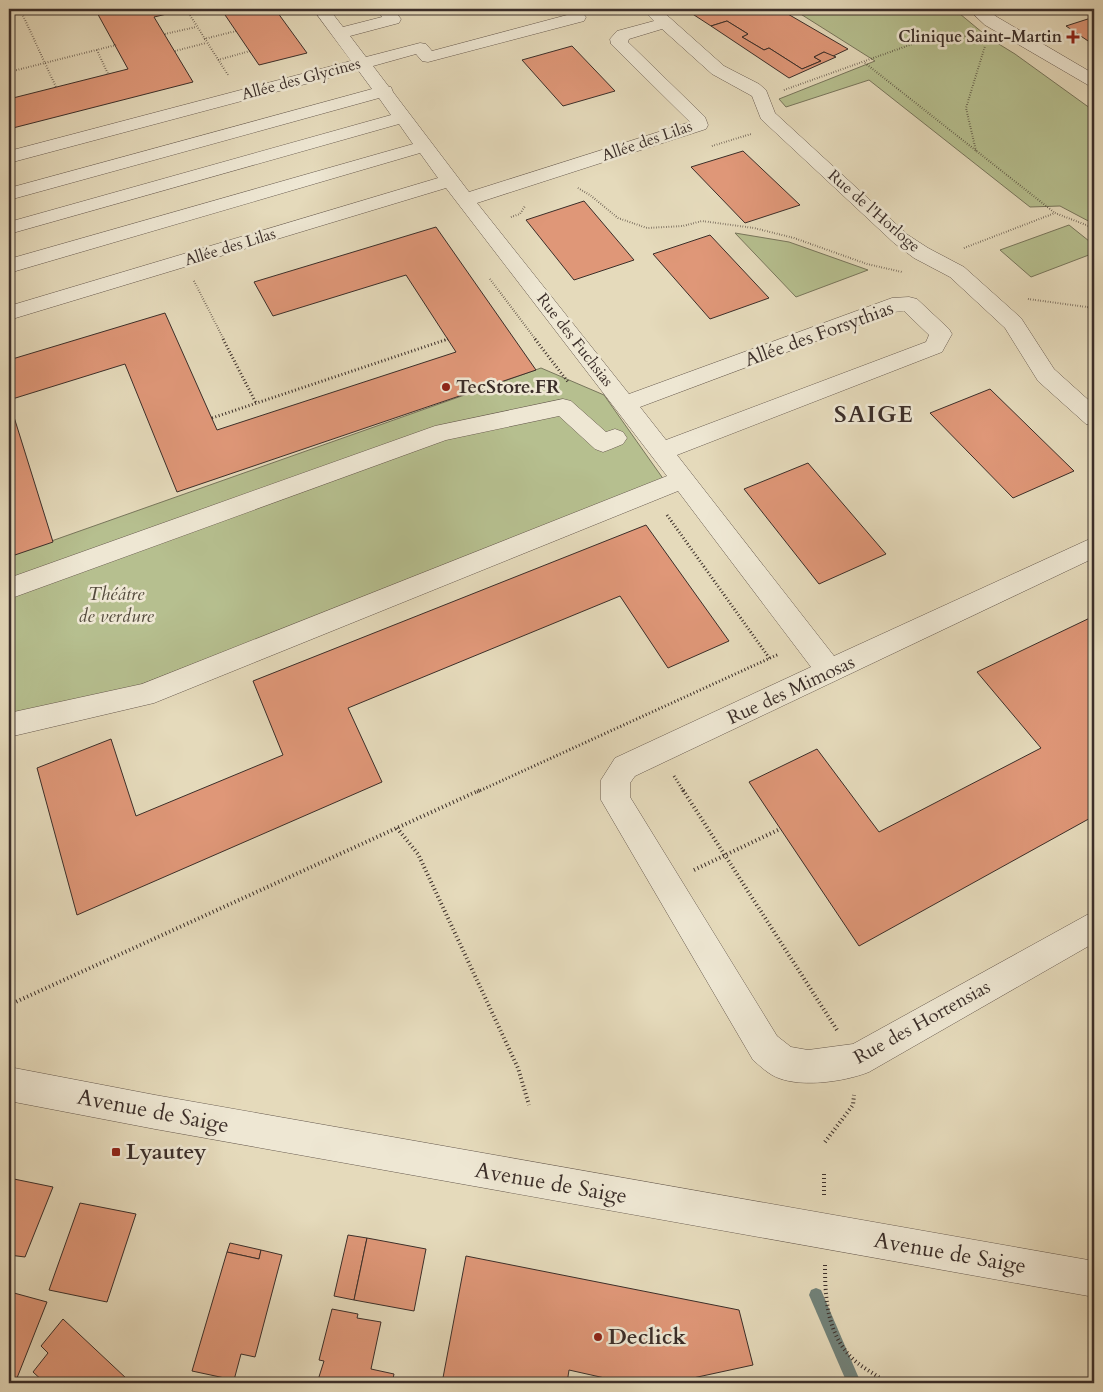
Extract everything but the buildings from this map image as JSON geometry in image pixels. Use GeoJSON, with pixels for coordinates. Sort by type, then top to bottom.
{"type":"FeatureCollection","features":[{"type":"Feature","properties":{"kind":"street","name":"Rue des Fuchsias"},"geometry":{"type":"LineString","coordinates":[[321,9],[830,672]]}},
{"type":"Feature","properties":{"kind":"street","name":"Allée des Glycines"},"geometry":{"type":"LineString","coordinates":[[340,33],[393,19],[385,9]]}},
{"type":"Feature","properties":{"kind":"street","name":"Allée des Glycines"},"geometry":{"type":"LineString","coordinates":[[9,157],[420,48],[428,57],[578,17],[570,9]]}},
{"type":"Feature","properties":{"kind":"street","name":"Rue de l'Horloge"},"geometry":{"type":"LineString","coordinates":[[650,9],[718,70],[748,84],[761,96],[767,115],[894,232],[917,250],[957,272],[1013,323],[1046,375],[1094,418]]}},
{"type":"Feature","properties":{"kind":"street"},"geometry":{"type":"LineString","coordinates":[[976,9],[991,21],[1094,81]]}},
{"type":"Feature","properties":{"kind":"street","name":"Allée des Lilas"},"geometry":{"type":"LineString","coordinates":[[466,200],[699,125],[699,121],[620,44],[619,39],[623,35],[665,23]]}},
{"type":"Feature","properties":{"kind":"street"},"geometry":{"type":"LineString","coordinates":[[9,194],[385,91]]}},
{"type":"Feature","properties":{"kind":"street"},"geometry":{"type":"LineString","coordinates":[[9,228],[404,117]]}},
{"type":"Feature","properties":{"kind":"street"},"geometry":{"type":"LineString","coordinates":[[9,266],[425,146]]}},
{"type":"Feature","properties":{"kind":"street","name":"Allée des Lilas"},"geometry":{"type":"LineString","coordinates":[[9,313],[451,180]]}},
{"type":"Feature","properties":{"kind":"street","name":"Allée des Forsythias"},"geometry":{"type":"LineString","coordinates":[[625,404],[892,305],[909,304],[941,334],[934,347],[662,452]]}},
{"type":"Feature","properties":{"kind":"street"},"geometry":{"type":"LineString","coordinates":[[9,590],[443,432],[563,407],[603,443],[615,438]]}},
{"type":"Feature","properties":{"kind":"street"},"geometry":{"type":"LineString","coordinates":[[9,725],[144,694],[683,479]]}},
{"type":"Feature","properties":{"kind":"street","name":"Rue des Mimosas"},"geometry":{"type":"LineString","coordinates":[[672,892],[616,800],[616,780],[625,767],[1094,546]]}},
{"type":"Feature","properties":{"kind":"street","name":"Rue des Hortensias"},"geometry":{"type":"LineString","coordinates":[[672,892],[765,1048],[784,1063],[808,1067],[856,1060],[1094,926]]}},
{"type":"Feature","properties":{"kind":"street","name":"Avenue de Saige"},"geometry":{"type":"LineString","coordinates":[[9,1084],[155,1112],[1094,1279]]}},
{"type":"Feature","properties":{"kind":"path"},"geometry":{"type":"LineString","coordinates":[[9,11],[18,9],[56,88]]}},
{"type":"Feature","properties":{"kind":"path"},"geometry":{"type":"LineString","coordinates":[[186,9],[232,82]]}},
{"type":"Feature","properties":{"kind":"path"},"geometry":{"type":"LineString","coordinates":[[165,34],[196,27]]}},
{"type":"Feature","properties":{"kind":"path"},"geometry":{"type":"LineString","coordinates":[[204,39],[236,31]]}},
{"type":"Feature","properties":{"kind":"path"},"geometry":{"type":"LineString","coordinates":[[761,96],[773,94],[865,63],[932,37],[987,36],[1007,45],[1023,40]]}},
{"type":"Feature","properties":{"kind":"path"},"geometry":{"type":"LineString","coordinates":[[976,151],[966,108],[987,36]]}},
{"type":"Feature","properties":{"kind":"path"},"geometry":{"type":"LineString","coordinates":[[175,52],[206,43]]}},
{"type":"Feature","properties":{"kind":"path"},"geometry":{"type":"LineString","coordinates":[[9,72],[116,46]]}},
{"type":"Feature","properties":{"kind":"path"},"geometry":{"type":"LineString","coordinates":[[97,50],[108,74]]}},
{"type":"Feature","properties":{"kind":"path"},"geometry":{"type":"LineString","coordinates":[[218,60],[250,52]]}},
{"type":"Feature","properties":{"kind":"path"},"geometry":{"type":"LineString","coordinates":[[865,63],[1036,200],[1055,213],[1094,228]]}},
{"type":"Feature","properties":{"kind":"path"},"geometry":{"type":"LineString","coordinates":[[577,188],[590,195],[618,218],[647,228],[683,226],[702,221],[722,222],[794,238],[890,270],[908,273],[943,263]]}},
{"type":"Feature","properties":{"kind":"path"},"geometry":{"type":"LineString","coordinates":[[958,250],[1055,213]]}},
{"type":"Feature","properties":{"kind":"path"},"geometry":{"type":"LineString","coordinates":[[193,278],[256,403]]}},
{"type":"Feature","properties":{"kind":"path"},"geometry":{"type":"LineString","coordinates":[[1028,299],[1094,308]]}},
{"type":"Feature","properties":{"kind":"path"},"geometry":{"type":"LineString","coordinates":[[212,418],[448,339]]}},
{"type":"Feature","properties":{"kind":"path"},"geometry":{"type":"LineString","coordinates":[[9,992],[11,1004],[807,642]]}},
{"type":"Feature","properties":{"kind":"path"},"geometry":{"type":"LineString","coordinates":[[658,752],[856,1060],[853,1105],[824,1142]]}},
{"type":"Feature","properties":{"kind":"path"},"geometry":{"type":"LineString","coordinates":[[397,828],[418,854],[518,1068],[529,1105]]}},
{"type":"Feature","properties":{"kind":"path"},"geometry":{"type":"LineString","coordinates":[[672,892],[725,855],[780,829]]}},
{"type":"Feature","properties":{"kind":"path"},"geometry":{"type":"LineString","coordinates":[[826,1295],[827,1313],[842,1346],[852,1358],[886,1383]]}},
{"type":"Feature","properties":{"kind":"green space"},"geometry":{"type":"Polygon","coordinates":[[[802,9],[954,9],[989,38],[1015,54],[1094,111],[1094,224],[1060,206],[1030,207],[869,80],[786,107],[779,99],[875,61],[799,13],[804,11],[802,9]]]}},
{"type":"Feature","properties":{"kind":"green space"},"geometry":{"type":"Polygon","coordinates":[[[1069,225],[1094,245],[1094,253],[1031,277],[1000,250],[1069,225]]]}},
{"type":"Feature","properties":{"kind":"green space"},"geometry":{"type":"Polygon","coordinates":[[[735,233],[789,242],[868,270],[796,297],[735,233]]]}},
{"type":"Feature","properties":{"kind":"green space","name":"Théâtre de verdure"},"geometry":{"type":"Polygon","coordinates":[[[541,368],[604,395],[664,480],[137,686],[20,714],[9,713],[9,556],[541,368]]]}},
{"type":"Feature","properties":{"kind":"waterway"},"geometry":{"type":"LineString","coordinates":[[816,1295],[854,1383]]}},
{"type":"Feature","properties":{"kind":"place","name":"Clinique Saint-Martin"},"geometry":{"type":"Point","coordinates":[1073,37]}},
{"type":"Feature","properties":{"kind":"place","name":"TecStore.FR"},"geometry":{"type":"Point","coordinates":[446,387]}},
{"type":"Feature","properties":{"kind":"place","name":"Lyautey"},"geometry":{"type":"Point","coordinates":[116,1152]}},
{"type":"Feature","properties":{"kind":"place","name":"Declick"},"geometry":{"type":"Point","coordinates":[598,1337]}},
{"type":"Feature","properties":{"kind":"district","name":"SAIGE"},"geometry":{"type":"Point","coordinates":[874,414]}}]}
